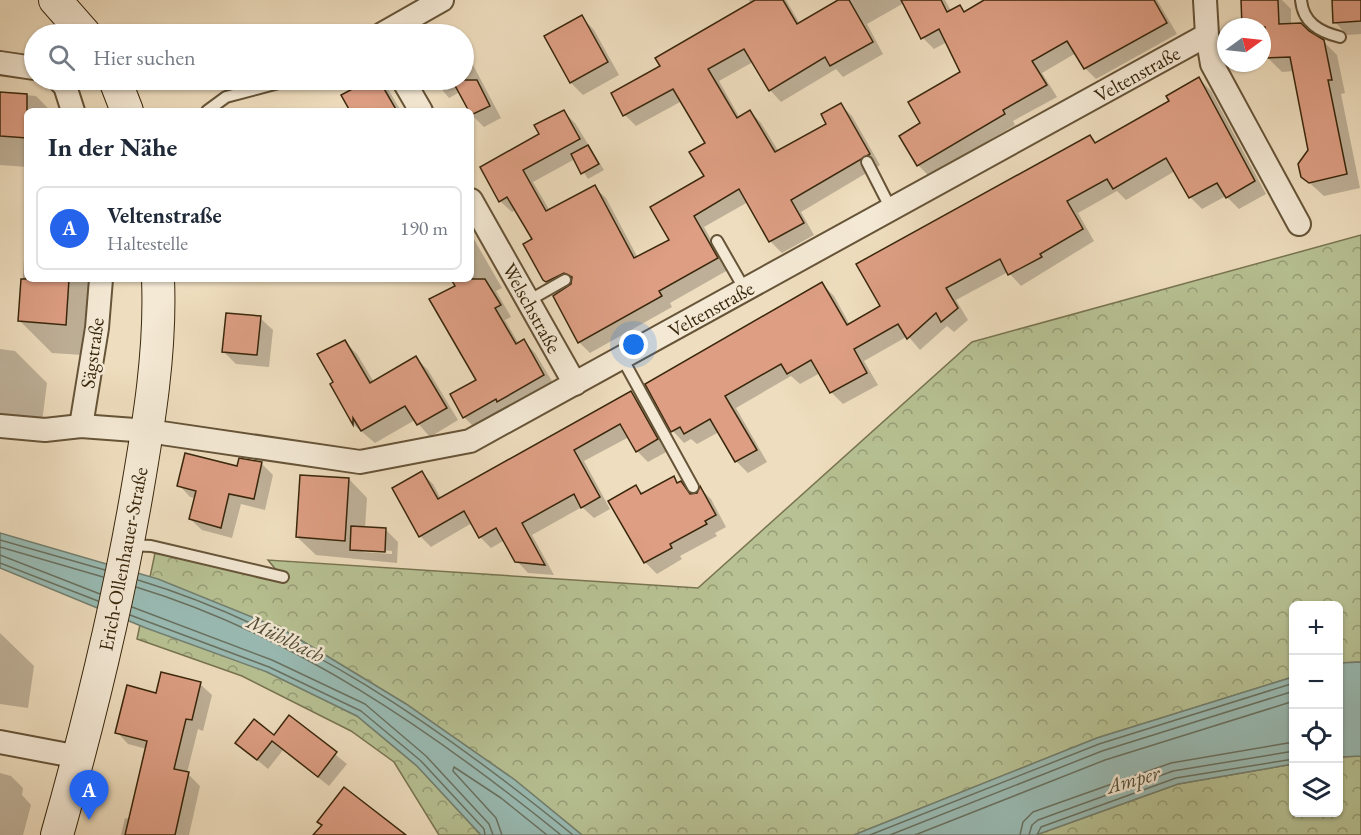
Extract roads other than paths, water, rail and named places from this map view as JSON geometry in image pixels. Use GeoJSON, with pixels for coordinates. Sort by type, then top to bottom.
{"type":"FeatureCollection","features":[{"type":"Feature","properties":{"kind":"street"},"geometry":{"type":"LineString","coordinates":[[55,0],[76,24]]}},
{"type":"Feature","properties":{"kind":"street"},"geometry":{"type":"LineString","coordinates":[[400,24],[442,0]]}},
{"type":"Feature","properties":{"kind":"street"},"geometry":{"type":"LineString","coordinates":[[1205,0],[1207,35],[1212,64],[1299,224]]}},
{"type":"Feature","properties":{"kind":"street","name":"Veltenstraße"},"geometry":{"type":"LineString","coordinates":[[148,431],[360,462],[470,441],[1207,35]]}},
{"type":"Feature","properties":{"kind":"street"},"geometry":{"type":"LineString","coordinates":[[0,63],[24,67]]}},
{"type":"Feature","properties":{"kind":"street"},"geometry":{"type":"LineString","coordinates":[[66,90],[72,108]]}},
{"type":"Feature","properties":{"kind":"street"},"geometry":{"type":"LineString","coordinates":[[119,90],[126,108]]}},
{"type":"Feature","properties":{"kind":"street"},"geometry":{"type":"LineString","coordinates":[[409,90],[419,108]]}},
{"type":"Feature","properties":{"kind":"street","name":"Welschstraße"},"geometry":{"type":"LineString","coordinates":[[474,205],[574,384]]}},
{"type":"Feature","properties":{"kind":"street","name":"Sägstraße"},"geometry":{"type":"LineString","coordinates":[[81,426],[97,328],[101,282]]}},
{"type":"Feature","properties":{"kind":"street","name":"Erich-Ollenhauer-Straße"},"geometry":{"type":"LineString","coordinates":[[57,835],[79,757],[127,550],[148,431],[159,315],[158,282]]}},
{"type":"Feature","properties":{"kind":"street"},"geometry":{"type":"LineString","coordinates":[[0,426],[45,429],[81,426],[148,431]]}},
{"type":"Feature","properties":{"kind":"street"},"geometry":{"type":"LineString","coordinates":[[0,742],[79,757]]}},
{"type":"Feature","properties":{"kind":"lane"},"geometry":{"type":"LineString","coordinates":[[1301,0],[1302,11],[1319,32],[1340,37]]}},
{"type":"Feature","properties":{"kind":"lane"},"geometry":{"type":"LineString","coordinates":[[211,108],[226,97],[253,90]]}},
{"type":"Feature","properties":{"kind":"lane"},"geometry":{"type":"LineString","coordinates":[[867,162],[891,209]]}},
{"type":"Feature","properties":{"kind":"lane"},"geometry":{"type":"LineString","coordinates":[[717,242],[745,290]]}},
{"type":"Feature","properties":{"kind":"lane"},"geometry":{"type":"LineString","coordinates":[[528,301],[565,280]]}},
{"type":"Feature","properties":{"kind":"lane"},"geometry":{"type":"LineString","coordinates":[[622,358],[693,487]]}},
{"type":"Feature","properties":{"kind":"lane"},"geometry":{"type":"LineString","coordinates":[[127,550],[151,546],[283,578]]}},
{"type":"Feature","properties":{"kind":"water","name":"Mühlbach"},"geometry":{"type":"Polygon","coordinates":[[[0,533],[158,579],[284,630],[406,704],[515,780],[582,835],[481,835],[417,766],[357,716],[267,672],[146,628],[0,568],[0,533]]]}},
{"type":"Feature","properties":{"kind":"water"},"geometry":{"type":"Polygon","coordinates":[[[1361,662],[1361,756],[1343,757],[1343,663],[1361,662]]]}},
{"type":"Feature","properties":{"kind":"water","name":"Amper"},"geometry":{"type":"Polygon","coordinates":[[[1289,678],[1289,765],[1178,784],[1036,835],[854,835],[1097,738],[1289,678]]]}},
{"type":"Feature","properties":{"kind":"place","name":"Veltenstraße"},"geometry":{"type":"Point","coordinates":[89,820]}}]}
